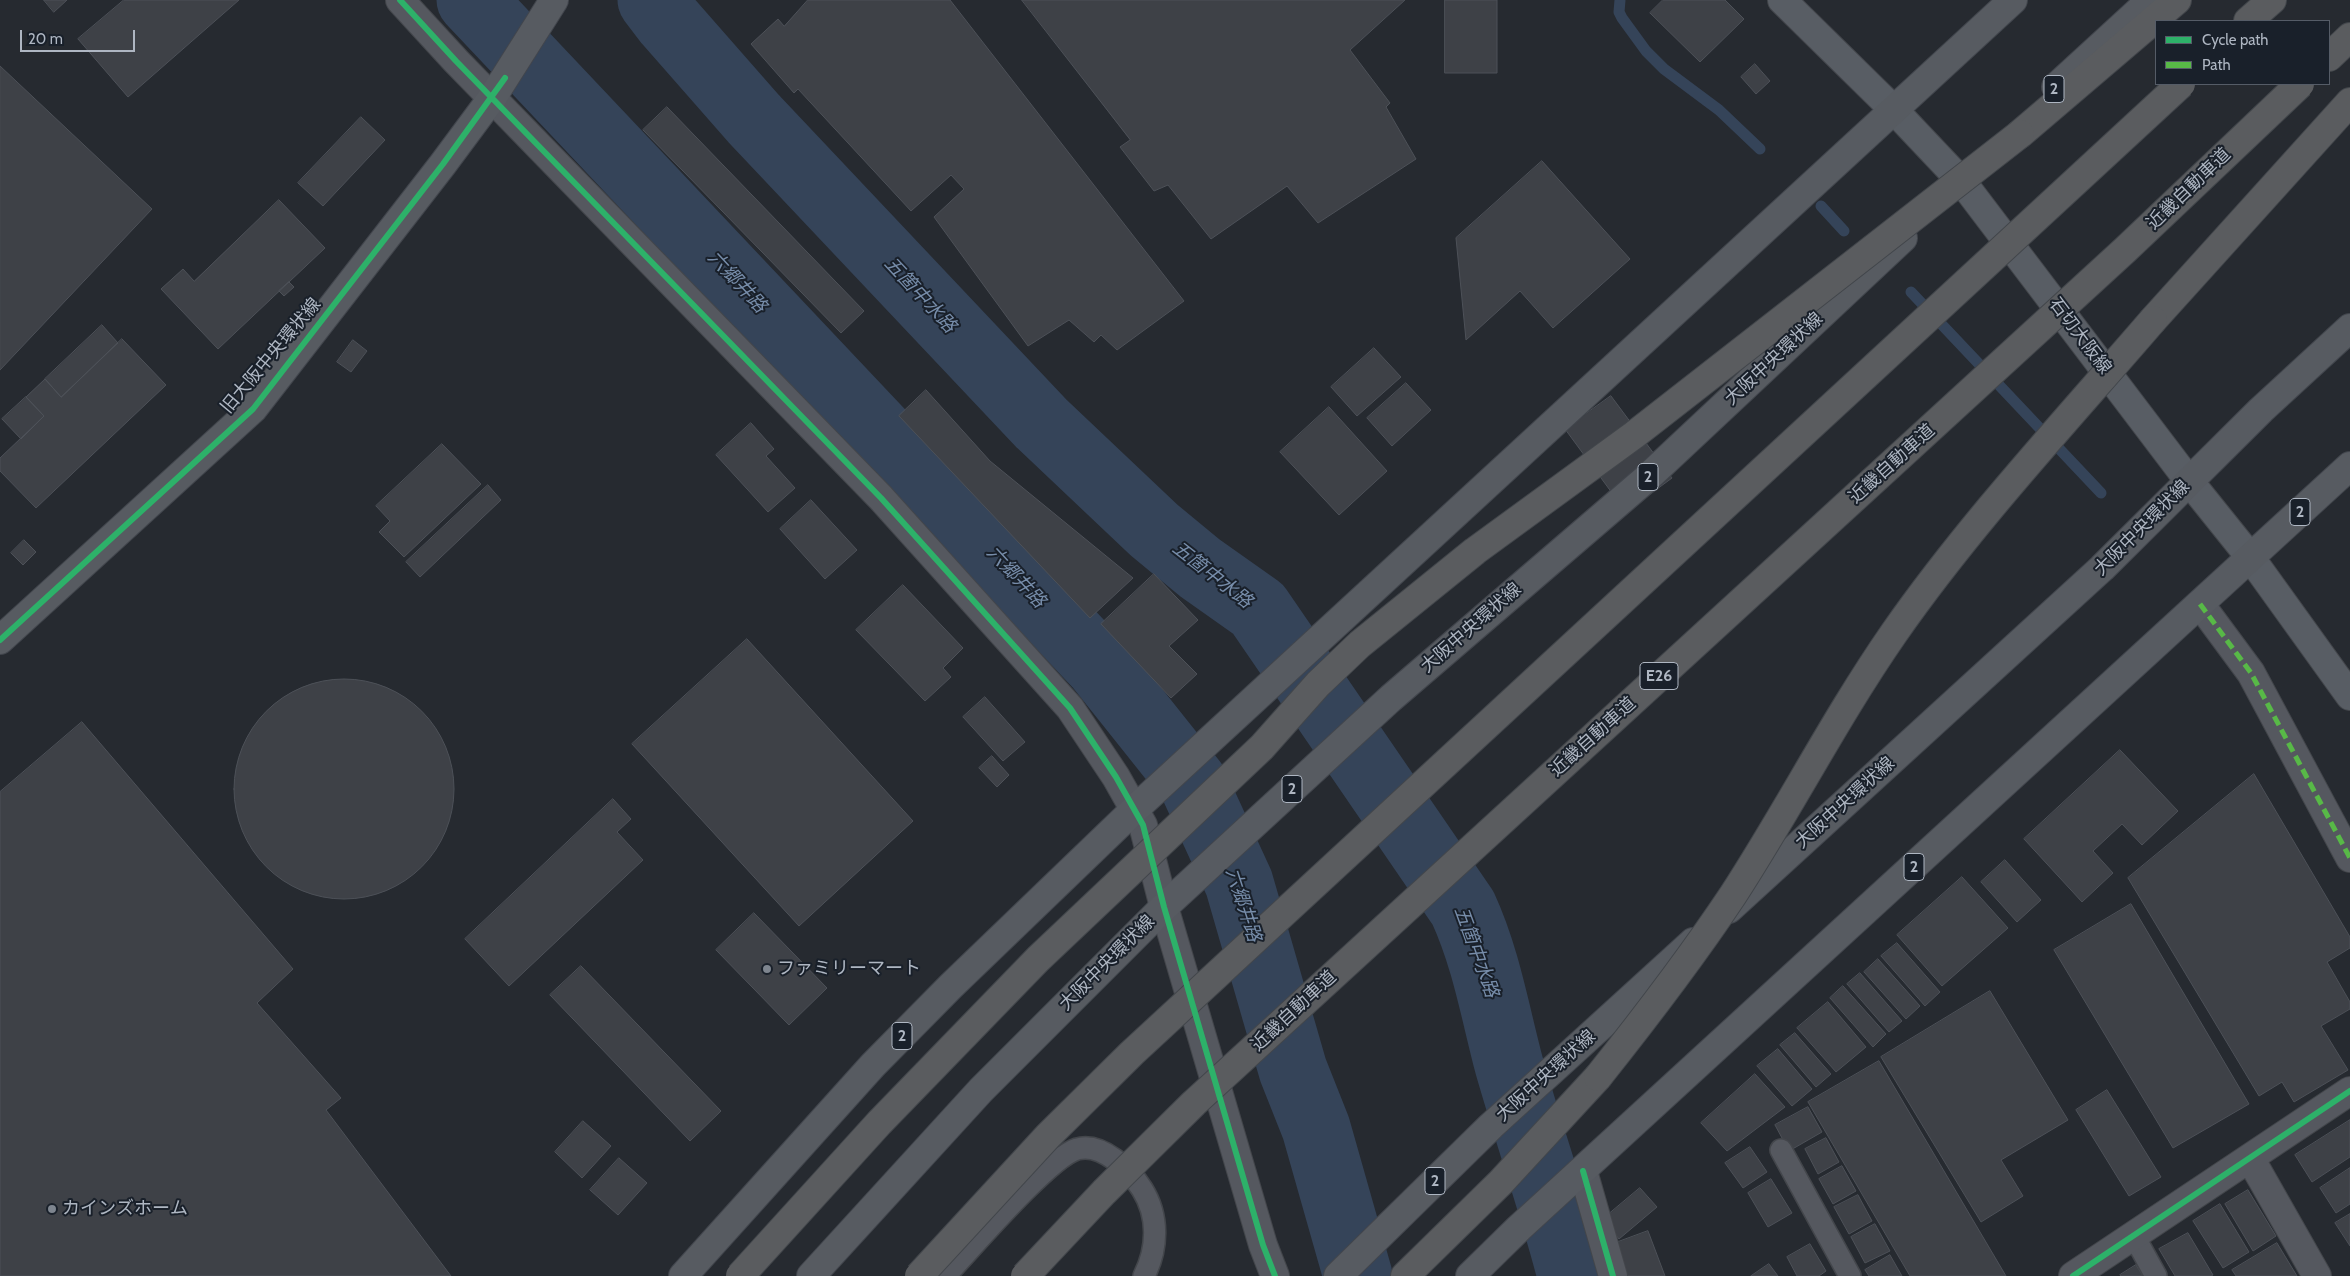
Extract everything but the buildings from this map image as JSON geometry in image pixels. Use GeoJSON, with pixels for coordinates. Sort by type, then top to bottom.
{"type":"FeatureCollection","features":[{"type":"Feature","properties":{"kind":"highway"},"geometry":{"type":"LineString","coordinates":[[740,1276],[879,1124],[1038,959],[1262,747],[1318,684],[1360,644],[1475,550],[1634,435],[2020,134],[2177,0]]}},
{"type":"Feature","properties":{"kind":"highway"},"geometry":{"type":"LineString","coordinates":[[2249,20],[2272,0]]}},
{"type":"Feature","properties":{"kind":"highway"},"geometry":{"type":"LineString","coordinates":[[2330,56],[2350,37]]}},
{"type":"Feature","properties":{"kind":"highway"},"geometry":{"type":"LineString","coordinates":[[919,1276],[1048,1136],[1132,1053],[2180,85]]}},
{"type":"Feature","properties":{"kind":"highway","name":"近畿自動車道"},"geometry":{"type":"LineString","coordinates":[[1024,1276],[1104,1192],[1194,1103],[2125,250],[2299,85]]}},
{"type":"Feature","properties":{"kind":"highway"},"geometry":{"type":"LineString","coordinates":[[1405,1276],[1501,1182],[1598,1077],[1706,935],[1756,857],[1842,712],[1895,632],[1954,554],[2153,320],[2350,102]]}},
{"type":"Feature","properties":{"kind":"main road","name":"旧大阪中央環状線"},"geometry":{"type":"LineString","coordinates":[[0,640],[252,409],[443,164],[498,88],[554,0]]}},
{"type":"Feature","properties":{"kind":"main road","name":"石切大阪線"},"geometry":{"type":"LineString","coordinates":[[1782,0],[1894,110],[1963,182],[2189,481],[2250,558],[2350,696]]}},
{"type":"Feature","properties":{"kind":"main road","name":"2"},"geometry":{"type":"LineString","coordinates":[[683,1276],[873,1065],[951,986],[1135,809],[2013,0]]}},
{"type":"Feature","properties":{"kind":"main road","name":"大阪中央環状線"},"geometry":{"type":"LineString","coordinates":[[811,1276],[981,1090],[1164,907],[1390,698],[1647,478],[1963,182],[2025,115],[2151,0]]}},
{"type":"Feature","properties":{"kind":"main road","name":"大阪中央環状線"},"geometry":{"type":"LineString","coordinates":[[1338,1276],[1548,1074],[2102,568],[2261,410],[2350,328]]}},
{"type":"Feature","properties":{"kind":"main road","name":"2"},"geometry":{"type":"LineString","coordinates":[[1470,1276],[2350,466]]}},
{"type":"Feature","properties":{"kind":"street"},"geometry":{"type":"LineString","coordinates":[[400,0],[498,88],[881,498],[1060,694],[1135,809],[1142,826],[1263,1245],[1275,1276]]}},
{"type":"Feature","properties":{"kind":"street"},"geometry":{"type":"LineString","coordinates":[[2200,604],[2251,674],[2350,858]]}},
{"type":"Feature","properties":{"kind":"street"},"geometry":{"type":"LineString","coordinates":[[2074,1276],[2350,1091]]}},
{"type":"Feature","properties":{"kind":"street"},"geometry":{"type":"LineString","coordinates":[[2250,1158],[2317,1276]]}},
{"type":"Feature","properties":{"kind":"street"},"geometry":{"type":"LineString","coordinates":[[1580,1173],[1613,1276]]}},
{"type":"Feature","properties":{"kind":"lane"},"geometry":{"type":"LineString","coordinates":[[945,1276],[1040,1176],[1063,1157],[1078,1149],[1096,1150],[1124,1166],[1138,1181],[1148,1198],[1154,1224],[1155,1245],[1150,1271]]}},
{"type":"Feature","properties":{"kind":"lane"},"geometry":{"type":"LineString","coordinates":[[1780,1150],[1850,1276]]}},
{"type":"Feature","properties":{"kind":"lane"},"geometry":{"type":"LineString","coordinates":[[2134,1236],[2156,1276]]}},
{"type":"Feature","properties":{"kind":"waterway","name":"六郷井路"},"geometry":{"type":"LineString","coordinates":[[471,0],[1099,665],[1193,783],[1239,883],[1293,1070],[1316,1128],[1358,1276]]}},
{"type":"Feature","properties":{"kind":"waterway","name":"五箇中水路"},"geometry":{"type":"LineString","coordinates":[[652,0],[668,21],[754,119],[1041,423],[1154,530],[1200,568],[1258,609],[1463,908],[1484,966],[1509,1065],[1572,1276]]}},
{"type":"Feature","properties":{"kind":"waterway"},"geometry":{"type":"LineString","coordinates":[[1620,0],[1619,12],[1622,18],[1646,51],[1664,69],[1719,110],[1760,149]]}},
{"type":"Feature","properties":{"kind":"waterway"},"geometry":{"type":"LineString","coordinates":[[1821,206],[1844,231]]}},
{"type":"Feature","properties":{"kind":"waterway"},"geometry":{"type":"LineString","coordinates":[[1911,292],[2101,493]]}},
{"type":"Feature","properties":{"kind":"marked path"},"geometry":{"type":"LineString","coordinates":[[2200,604],[2251,673],[2350,858]]}},
{"type":"Feature","properties":{"kind":"cycle path"},"geometry":{"type":"LineString","coordinates":[[400,0],[456,61],[881,498],[1070,708],[1116,777],[1143,825],[1164,907],[1263,1245],[1275,1276]]}},
{"type":"Feature","properties":{"kind":"cycle path"},"geometry":{"type":"LineString","coordinates":[[0,640],[253,409],[443,164],[505,78]]}},
{"type":"Feature","properties":{"kind":"cycle path"},"geometry":{"type":"LineString","coordinates":[[2073,1276],[2350,1091]]}},
{"type":"Feature","properties":{"kind":"cycle path"},"geometry":{"type":"LineString","coordinates":[[1583,1171],[1613,1276]]}},
{"type":"Feature","properties":{"kind":"place","name":"ファミリーマート"},"geometry":{"type":"Point","coordinates":[767,969]}},
{"type":"Feature","properties":{"kind":"place","name":"カインズホーム"},"geometry":{"type":"Point","coordinates":[52,1209]}}]}
